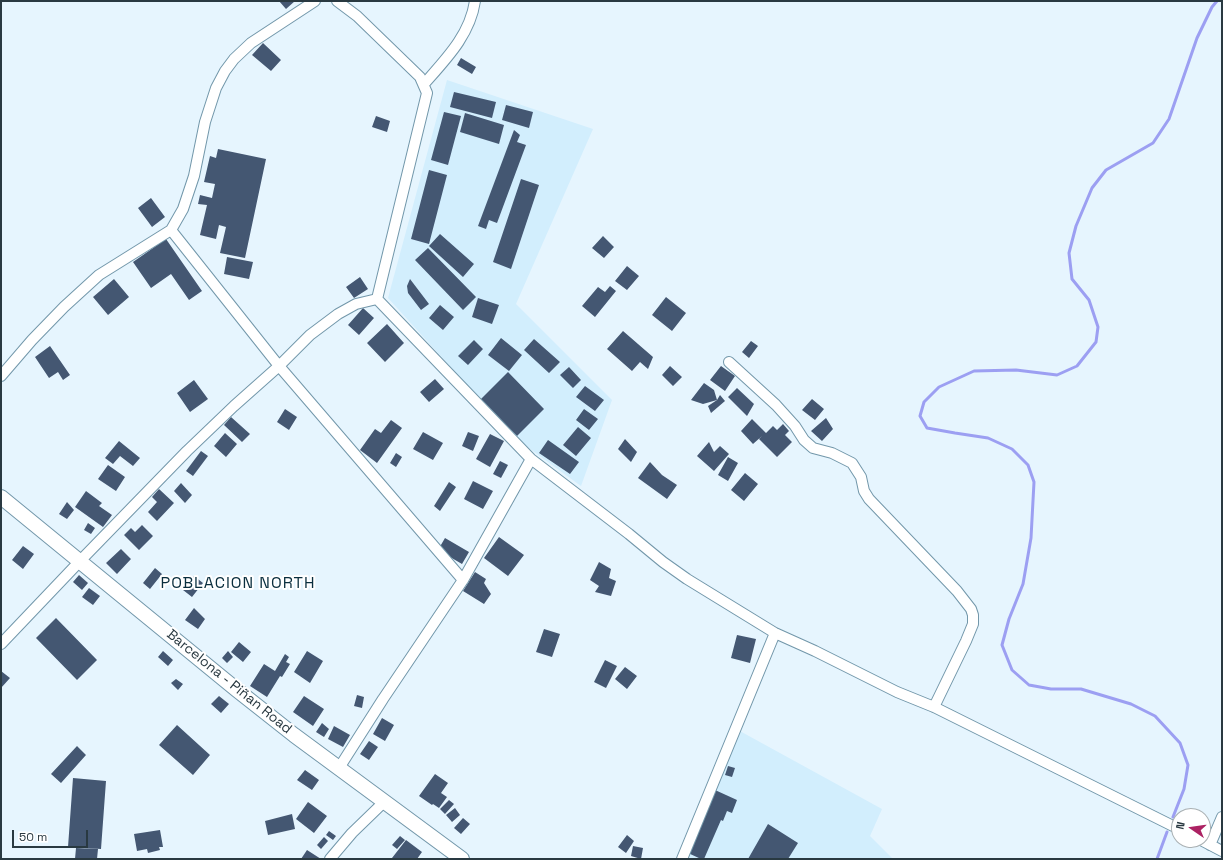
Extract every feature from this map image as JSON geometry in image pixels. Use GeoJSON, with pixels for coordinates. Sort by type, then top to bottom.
{"type":"FeatureCollection","features":[{"type":"Feature","properties":{"kind":"main road","name":"Barcelona - Piñan Road"},"geometry":{"type":"LineString","coordinates":[[1,497],[237,690],[384,802],[462,859]]}},
{"type":"Feature","properties":{"kind":"street"},"geometry":{"type":"LineString","coordinates":[[1,376],[32,340],[64,307],[99,275],[171,230],[183,209],[194,176],[205,122],[216,88],[225,71],[234,58],[251,42],[315,1]]}},
{"type":"Feature","properties":{"kind":"street"},"geometry":{"type":"LineString","coordinates":[[337,1],[357,16],[420,77],[427,93],[377,299]]}},
{"type":"Feature","properties":{"kind":"street"},"geometry":{"type":"LineString","coordinates":[[424,84],[461,40],[468,25],[475,1]]}},
{"type":"Feature","properties":{"kind":"street"},"geometry":{"type":"LineString","coordinates":[[171,230],[279,366],[463,580]]}},
{"type":"Feature","properties":{"kind":"street"},"geometry":{"type":"LineString","coordinates":[[1,644],[187,451],[279,366],[310,335],[338,314],[356,304],[377,299]]}},
{"type":"Feature","properties":{"kind":"street"},"geometry":{"type":"LineString","coordinates":[[377,299],[531,459],[687,579],[775,633],[815,651],[897,692],[934,707],[1171,825]]}},
{"type":"Feature","properties":{"kind":"street"},"geometry":{"type":"LineString","coordinates":[[729,362],[776,405],[795,426],[804,440],[813,448],[832,453],[852,463],[861,477],[864,491],[869,499],[957,591],[971,609],[973,624],[934,707]]}},
{"type":"Feature","properties":{"kind":"street"},"geometry":{"type":"LineString","coordinates":[[339,768],[383,699],[463,580],[531,459]]}},
{"type":"Feature","properties":{"kind":"street"},"geometry":{"type":"LineString","coordinates":[[682,859],[775,633]]}},
{"type":"Feature","properties":{"kind":"street"},"geometry":{"type":"LineString","coordinates":[[330,859],[352,834],[384,802]]}},
{"type":"Feature","properties":{"kind":"street"},"geometry":{"type":"LineString","coordinates":[[1211,843],[1222,817]]}},
{"type":"Feature","properties":{"kind":"street"},"geometry":{"type":"LineString","coordinates":[[1211,846],[1222,851]]}},
{"type":"Feature","properties":{"kind":"shaded area"},"geometry":{"type":"Polygon","coordinates":[[[447,80],[593,129],[516,304],[612,400],[581,486],[515,438],[388,298],[447,80]]]}},
{"type":"Feature","properties":{"kind":"shaded area"},"geometry":{"type":"Polygon","coordinates":[[[738,730],[882,809],[870,836],[893,859],[686,859],[738,730]]]}},
{"type":"Feature","properties":{"kind":"building"},"geometry":{"type":"Polygon","coordinates":[[[279,1],[295,1],[286,9],[279,1]]]}},
{"type":"Feature","properties":{"kind":"building"},"geometry":{"type":"Polygon","coordinates":[[[263,43],[281,60],[271,71],[252,55],[263,43]]]}},
{"type":"Feature","properties":{"kind":"building"},"geometry":{"type":"Polygon","coordinates":[[[461,58],[476,67],[472,74],[457,65],[461,58]]]}},
{"type":"Feature","properties":{"kind":"building"},"geometry":{"type":"Polygon","coordinates":[[[454,92],[496,102],[492,118],[450,107],[454,92]]]}},
{"type":"Feature","properties":{"kind":"building"},"geometry":{"type":"Polygon","coordinates":[[[506,105],[533,112],[529,128],[502,120],[506,105]]]}},
{"type":"Feature","properties":{"kind":"building"},"geometry":{"type":"Polygon","coordinates":[[[444,112],[461,116],[448,165],[431,160],[444,112]]]}},
{"type":"Feature","properties":{"kind":"building"},"geometry":{"type":"Polygon","coordinates":[[[465,113],[504,125],[499,144],[460,132],[465,113]]]}},
{"type":"Feature","properties":{"kind":"building"},"geometry":{"type":"Polygon","coordinates":[[[376,116],[390,121],[387,132],[372,127],[376,116]]]}},
{"type":"Feature","properties":{"kind":"building"},"geometry":{"type":"Polygon","coordinates":[[[514,130],[520,135],[517,142],[526,145],[497,223],[489,220],[486,229],[478,226],[514,130]]]}},
{"type":"Feature","properties":{"kind":"building"},"geometry":{"type":"Polygon","coordinates":[[[218,149],[266,159],[245,258],[220,253],[226,227],[219,225],[216,239],[200,235],[207,205],[198,204],[200,195],[212,198],[215,184],[204,182],[210,156],[216,158],[218,149]]]}},
{"type":"Feature","properties":{"kind":"building"},"geometry":{"type":"Polygon","coordinates":[[[429,170],[447,175],[429,244],[411,239],[429,170]]]}},
{"type":"Feature","properties":{"kind":"building"},"geometry":{"type":"Polygon","coordinates":[[[521,179],[539,185],[511,269],[493,262],[521,179]]]}},
{"type":"Feature","properties":{"kind":"building"},"geometry":{"type":"Polygon","coordinates":[[[151,198],[165,217],[152,227],[138,208],[151,198]]]}},
{"type":"Feature","properties":{"kind":"building"},"geometry":{"type":"Polygon","coordinates":[[[440,234],[474,264],[463,277],[429,246],[440,234]]]}},
{"type":"Feature","properties":{"kind":"building"},"geometry":{"type":"Polygon","coordinates":[[[603,236],[614,247],[604,258],[592,248],[603,236]]]}},
{"type":"Feature","properties":{"kind":"building"},"geometry":{"type":"Polygon","coordinates":[[[166,239],[202,291],[189,300],[171,274],[151,288],[133,262],[166,239]]]}},
{"type":"Feature","properties":{"kind":"building"},"geometry":{"type":"Polygon","coordinates":[[[428,248],[476,297],[463,310],[415,260],[428,248]]]}},
{"type":"Feature","properties":{"kind":"building"},"geometry":{"type":"Polygon","coordinates":[[[227,257],[253,262],[249,279],[224,274],[227,257]]]}},
{"type":"Feature","properties":{"kind":"building"},"geometry":{"type":"Polygon","coordinates":[[[627,266],[639,276],[627,290],[615,281],[627,266]]]}},
{"type":"Feature","properties":{"kind":"building"},"geometry":{"type":"Polygon","coordinates":[[[360,277],[368,289],[354,298],[346,287],[360,277]]]}},
{"type":"Feature","properties":{"kind":"building"},"geometry":{"type":"Polygon","coordinates":[[[114,279],[129,297],[108,315],[93,297],[114,279]]]}},
{"type":"Feature","properties":{"kind":"building"},"geometry":{"type":"Polygon","coordinates":[[[410,279],[429,304],[421,310],[408,293],[407,286],[410,279]]]}},
{"type":"Feature","properties":{"kind":"building"},"geometry":{"type":"Polygon","coordinates":[[[610,286],[616,291],[595,317],[582,306],[598,287],[605,292],[610,286]]]}},
{"type":"Feature","properties":{"kind":"building"},"geometry":{"type":"Polygon","coordinates":[[[666,297],[686,313],[672,331],[652,315],[666,297]]]}},
{"type":"Feature","properties":{"kind":"building"},"geometry":{"type":"Polygon","coordinates":[[[478,298],[499,305],[492,324],[472,317],[478,298]]]}},
{"type":"Feature","properties":{"kind":"building"},"geometry":{"type":"Polygon","coordinates":[[[440,305],[454,317],[443,330],[429,318],[440,305]]]}},
{"type":"Feature","properties":{"kind":"building"},"geometry":{"type":"Polygon","coordinates":[[[363,308],[374,318],[359,335],[348,325],[363,308]]]}},
{"type":"Feature","properties":{"kind":"building"},"geometry":{"type":"Polygon","coordinates":[[[387,324],[404,343],[385,362],[367,343],[387,324]]]}},
{"type":"Feature","properties":{"kind":"building"},"geometry":{"type":"Polygon","coordinates":[[[623,331],[653,357],[648,369],[640,362],[632,371],[607,349],[623,331]]]}},
{"type":"Feature","properties":{"kind":"building"},"geometry":{"type":"Polygon","coordinates":[[[501,338],[522,355],[509,371],[488,355],[501,338]]]}},
{"type":"Feature","properties":{"kind":"building"},"geometry":{"type":"Polygon","coordinates":[[[534,339],[560,362],[549,373],[524,350],[534,339]]]}},
{"type":"Feature","properties":{"kind":"building"},"geometry":{"type":"Polygon","coordinates":[[[474,340],[483,349],[468,365],[458,356],[474,340]]]}},
{"type":"Feature","properties":{"kind":"building"},"geometry":{"type":"Polygon","coordinates":[[[751,341],[758,346],[749,358],[742,352],[751,341]]]}},
{"type":"Feature","properties":{"kind":"building"},"geometry":{"type":"Polygon","coordinates":[[[50,346],[70,375],[63,380],[58,372],[49,378],[35,357],[50,346]]]}},
{"type":"Feature","properties":{"kind":"building"},"geometry":{"type":"Polygon","coordinates":[[[670,366],[682,377],[673,386],[662,375],[670,366]]]}},
{"type":"Feature","properties":{"kind":"building"},"geometry":{"type":"Polygon","coordinates":[[[721,366],[735,376],[725,391],[710,380],[721,366]]]}},
{"type":"Feature","properties":{"kind":"building"},"geometry":{"type":"Polygon","coordinates":[[[569,367],[581,380],[573,388],[560,375],[569,367]]]}},
{"type":"Feature","properties":{"kind":"building"},"geometry":{"type":"Polygon","coordinates":[[[508,372],[544,409],[517,436],[481,399],[508,372]]]}},
{"type":"Feature","properties":{"kind":"building"},"geometry":{"type":"Polygon","coordinates":[[[435,379],[444,389],[429,402],[420,392],[435,379]]]}},
{"type":"Feature","properties":{"kind":"building"},"geometry":{"type":"Polygon","coordinates":[[[194,380],[208,399],[190,412],[177,393],[194,380]]]}},
{"type":"Feature","properties":{"kind":"building"},"geometry":{"type":"Polygon","coordinates":[[[704,383],[714,390],[717,400],[703,404],[691,400],[704,383]]]}},
{"type":"Feature","properties":{"kind":"building"},"geometry":{"type":"Polygon","coordinates":[[[585,386],[604,400],[595,411],[576,397],[585,386]]]}},
{"type":"Feature","properties":{"kind":"building"},"geometry":{"type":"Polygon","coordinates":[[[737,388],[754,404],[747,416],[728,397],[737,388]]]}},
{"type":"Feature","properties":{"kind":"building"},"geometry":{"type":"Polygon","coordinates":[[[720,395],[725,401],[711,413],[708,406],[717,400],[720,395]]]}},
{"type":"Feature","properties":{"kind":"building"},"geometry":{"type":"Polygon","coordinates":[[[812,399],[824,409],[815,420],[802,410],[812,399]]]}},
{"type":"Feature","properties":{"kind":"building"},"geometry":{"type":"Polygon","coordinates":[[[285,409],[297,417],[289,430],[277,422],[285,409]]]}},
{"type":"Feature","properties":{"kind":"building"},"geometry":{"type":"Polygon","coordinates":[[[584,409],[598,419],[589,430],[576,420],[584,409]]]}},
{"type":"Feature","properties":{"kind":"building"},"geometry":{"type":"Polygon","coordinates":[[[231,417],[250,434],[242,442],[224,425],[231,417]]]}},
{"type":"Feature","properties":{"kind":"building"},"geometry":{"type":"Polygon","coordinates":[[[826,418],[833,429],[822,441],[811,431],[826,418]]]}},
{"type":"Feature","properties":{"kind":"building"},"geometry":{"type":"Polygon","coordinates":[[[752,419],[766,433],[773,426],[777,430],[783,424],[789,431],[785,435],[792,442],[777,457],[759,439],[762,436],[753,444],[741,431],[752,419]]]}},
{"type":"Feature","properties":{"kind":"building"},"geometry":{"type":"Polygon","coordinates":[[[391,420],[402,428],[377,463],[360,450],[375,429],[381,433],[391,420]]]}},
{"type":"Feature","properties":{"kind":"building"},"geometry":{"type":"Polygon","coordinates":[[[578,427],[591,438],[576,456],[563,445],[578,427]]]}},
{"type":"Feature","properties":{"kind":"building"},"geometry":{"type":"Polygon","coordinates":[[[423,432],[443,443],[433,460],[413,449],[423,432]]]}},
{"type":"Feature","properties":{"kind":"building"},"geometry":{"type":"Polygon","coordinates":[[[468,432],[479,436],[473,451],[462,446],[468,432]]]}},
{"type":"Feature","properties":{"kind":"building"},"geometry":{"type":"Polygon","coordinates":[[[225,433],[237,444],[226,457],[214,446],[225,433]]]}},
{"type":"Feature","properties":{"kind":"building"},"geometry":{"type":"Polygon","coordinates":[[[490,434],[504,441],[490,467],[476,459],[490,434]]]}},
{"type":"Feature","properties":{"kind":"building"},"geometry":{"type":"Polygon","coordinates":[[[625,439],[637,452],[631,462],[618,449],[625,439]]]}},
{"type":"Feature","properties":{"kind":"building"},"geometry":{"type":"Polygon","coordinates":[[[548,440],[579,462],[570,474],[539,453],[548,440]]]}},
{"type":"Feature","properties":{"kind":"building"},"geometry":{"type":"Polygon","coordinates":[[[119,441],[140,458],[133,466],[120,456],[113,464],[105,458],[119,441]]]}},
{"type":"Feature","properties":{"kind":"building"},"geometry":{"type":"Polygon","coordinates":[[[709,442],[714,452],[720,446],[729,454],[714,471],[697,456],[709,442]]]}},
{"type":"Feature","properties":{"kind":"building"},"geometry":{"type":"Polygon","coordinates":[[[201,451],[208,456],[193,476],[186,471],[201,451]]]}},
{"type":"Feature","properties":{"kind":"building"},"geometry":{"type":"Polygon","coordinates":[[[396,453],[402,457],[396,467],[390,463],[396,453]]]}},
{"type":"Feature","properties":{"kind":"building"},"geometry":{"type":"Polygon","coordinates":[[[728,457],[738,463],[728,481],[718,475],[728,457]]]}},
{"type":"Feature","properties":{"kind":"building"},"geometry":{"type":"Polygon","coordinates":[[[500,461],[508,465],[501,478],[493,474],[500,461]]]}},
{"type":"Feature","properties":{"kind":"building"},"geometry":{"type":"Polygon","coordinates":[[[650,462],[662,475],[677,485],[667,499],[638,478],[650,462]]]}},
{"type":"Feature","properties":{"kind":"building"},"geometry":{"type":"Polygon","coordinates":[[[108,465],[125,477],[116,491],[98,479],[108,465]]]}},
{"type":"Feature","properties":{"kind":"building"},"geometry":{"type":"Polygon","coordinates":[[[745,473],[758,484],[744,501],[731,490],[745,473]]]}},
{"type":"Feature","properties":{"kind":"building"},"geometry":{"type":"Polygon","coordinates":[[[473,481],[493,491],[483,509],[464,499],[473,481]]]}},
{"type":"Feature","properties":{"kind":"building"},"geometry":{"type":"Polygon","coordinates":[[[449,482],[456,487],[440,511],[434,506],[449,482]]]}},
{"type":"Feature","properties":{"kind":"building"},"geometry":{"type":"Polygon","coordinates":[[[181,483],[192,495],[185,503],[174,491],[181,483]]]}},
{"type":"Feature","properties":{"kind":"building"},"geometry":{"type":"Polygon","coordinates":[[[159,489],[174,503],[157,521],[148,512],[157,502],[152,497],[159,489]]]}},
{"type":"Feature","properties":{"kind":"building"},"geometry":{"type":"Polygon","coordinates":[[[86,491],[102,503],[99,506],[112,515],[103,527],[75,507],[86,491]]]}},
{"type":"Feature","properties":{"kind":"building"},"geometry":{"type":"Polygon","coordinates":[[[67,502],[74,510],[67,519],[59,514],[67,502]]]}},
{"type":"Feature","properties":{"kind":"building"},"geometry":{"type":"Polygon","coordinates":[[[88,523],[95,528],[91,534],[84,530],[88,523]]]}},
{"type":"Feature","properties":{"kind":"building"},"geometry":{"type":"Polygon","coordinates":[[[142,525],[153,536],[139,550],[124,535],[131,528],[135,532],[142,525]]]}},
{"type":"Feature","properties":{"kind":"building"},"geometry":{"type":"Polygon","coordinates":[[[499,537],[524,555],[508,576],[484,558],[499,537]]]}},
{"type":"Feature","properties":{"kind":"building"},"geometry":{"type":"Polygon","coordinates":[[[445,538],[469,552],[462,564],[438,550],[445,538]]]}},
{"type":"Feature","properties":{"kind":"building"},"geometry":{"type":"Polygon","coordinates":[[[23,546],[34,554],[23,569],[12,560],[23,546]]]}},
{"type":"Feature","properties":{"kind":"building"},"geometry":{"type":"Polygon","coordinates":[[[121,549],[131,559],[117,574],[106,563],[121,549]]]}},
{"type":"Feature","properties":{"kind":"building"},"geometry":{"type":"Polygon","coordinates":[[[599,562],[611,569],[609,578],[616,581],[611,596],[595,592],[599,586],[590,580],[599,562]]]}},
{"type":"Feature","properties":{"kind":"building"},"geometry":{"type":"Polygon","coordinates":[[[155,568],[162,574],[150,589],[143,583],[155,568]]]}},
{"type":"Feature","properties":{"kind":"building"},"geometry":{"type":"Polygon","coordinates":[[[475,572],[486,579],[484,583],[491,594],[484,604],[463,591],[475,572]]]}},
{"type":"Feature","properties":{"kind":"building"},"geometry":{"type":"Polygon","coordinates":[[[79,575],[88,583],[82,590],[73,582],[79,575]]]}},
{"type":"Feature","properties":{"kind":"building"},"geometry":{"type":"Polygon","coordinates":[[[194,576],[203,583],[192,597],[183,590],[194,576]]]}},
{"type":"Feature","properties":{"kind":"building"},"geometry":{"type":"Polygon","coordinates":[[[89,588],[100,596],[93,605],[82,597],[89,588]]]}},
{"type":"Feature","properties":{"kind":"building"},"geometry":{"type":"Polygon","coordinates":[[[194,608],[205,619],[198,629],[185,620],[194,608]]]}},
{"type":"Feature","properties":{"kind":"building"},"geometry":{"type":"Polygon","coordinates":[[[56,618],[97,660],[77,680],[36,638],[56,618]]]}},
{"type":"Feature","properties":{"kind":"building"},"geometry":{"type":"Polygon","coordinates":[[[544,629],[560,634],[552,657],[536,652],[544,629]]]}},
{"type":"Feature","properties":{"kind":"building"},"geometry":{"type":"Polygon","coordinates":[[[737,635],[756,639],[750,663],[731,658],[737,635]]]}},
{"type":"Feature","properties":{"kind":"building"},"geometry":{"type":"Polygon","coordinates":[[[239,642],[251,652],[243,662],[231,652],[239,642]]]}},
{"type":"Feature","properties":{"kind":"building"},"geometry":{"type":"Polygon","coordinates":[[[163,651],[173,660],[168,666],[158,657],[163,651]]]}},
{"type":"Feature","properties":{"kind":"building"},"geometry":{"type":"Polygon","coordinates":[[[228,651],[233,657],[227,663],[222,658],[228,651]]]}},
{"type":"Feature","properties":{"kind":"building"},"geometry":{"type":"Polygon","coordinates":[[[307,651],[323,661],[310,683],[294,672],[307,651]]]}},
{"type":"Feature","properties":{"kind":"building"},"geometry":{"type":"Polygon","coordinates":[[[285,654],[289,657],[286,662],[290,664],[282,677],[280,676],[267,697],[250,686],[264,664],[275,671],[285,654]]]}},
{"type":"Feature","properties":{"kind":"building"},"geometry":{"type":"Polygon","coordinates":[[[605,660],[617,666],[606,688],[594,682],[605,660]]]}},
{"type":"Feature","properties":{"kind":"building"},"geometry":{"type":"Polygon","coordinates":[[[625,667],[637,676],[627,689],[615,679],[625,667]]]}},
{"type":"Feature","properties":{"kind":"building"},"geometry":{"type":"Polygon","coordinates":[[[1,671],[10,678],[1,688],[1,671]]]}},
{"type":"Feature","properties":{"kind":"building"},"geometry":{"type":"Polygon","coordinates":[[[176,679],[183,684],[178,690],[171,683],[176,679]]]}},
{"type":"Feature","properties":{"kind":"building"},"geometry":{"type":"Polygon","coordinates":[[[357,695],[364,697],[362,708],[354,706],[357,695]]]}},
{"type":"Feature","properties":{"kind":"building"},"geometry":{"type":"Polygon","coordinates":[[[219,696],[229,704],[221,713],[211,704],[219,696]]]}},
{"type":"Feature","properties":{"kind":"building"},"geometry":{"type":"Polygon","coordinates":[[[304,696],[324,709],[313,726],[293,712],[304,696]]]}},
{"type":"Feature","properties":{"kind":"building"},"geometry":{"type":"Polygon","coordinates":[[[382,718],[394,725],[385,741],[373,734],[382,718]]]}},
{"type":"Feature","properties":{"kind":"building"},"geometry":{"type":"Polygon","coordinates":[[[322,723],[329,729],[324,737],[316,732],[322,723]]]}},
{"type":"Feature","properties":{"kind":"building"},"geometry":{"type":"Polygon","coordinates":[[[177,725],[210,755],[193,775],[159,745],[177,725]]]}},
{"type":"Feature","properties":{"kind":"building"},"geometry":{"type":"Polygon","coordinates":[[[334,726],[350,735],[343,747],[328,739],[334,726]]]}},
{"type":"Feature","properties":{"kind":"building"},"geometry":{"type":"Polygon","coordinates":[[[369,741],[378,747],[369,760],[360,754],[369,741]]]}},
{"type":"Feature","properties":{"kind":"building"},"geometry":{"type":"Polygon","coordinates":[[[77,746],[86,755],[61,783],[51,774],[77,746]]]}},
{"type":"Feature","properties":{"kind":"building"},"geometry":{"type":"Polygon","coordinates":[[[728,766],[735,768],[732,777],[725,775],[728,766]]]}},
{"type":"Feature","properties":{"kind":"building"},"geometry":{"type":"Polygon","coordinates":[[[305,770],[319,780],[312,790],[297,780],[305,770]]]}},
{"type":"Feature","properties":{"kind":"building"},"geometry":{"type":"Polygon","coordinates":[[[435,774],[448,783],[441,793],[447,797],[439,808],[419,796],[435,774]]]}},
{"type":"Feature","properties":{"kind":"building"},"geometry":{"type":"Polygon","coordinates":[[[73,778],[106,781],[101,849],[68,847],[73,778]]]}},
{"type":"Feature","properties":{"kind":"building"},"geometry":{"type":"Polygon","coordinates":[[[715,790],[737,800],[732,813],[727,811],[723,821],[721,820],[704,859],[701,859],[688,853],[715,790]]]}},
{"type":"Feature","properties":{"kind":"building"},"geometry":{"type":"Polygon","coordinates":[[[449,800],[454,804],[445,814],[440,809],[449,800]]]}},
{"type":"Feature","properties":{"kind":"building"},"geometry":{"type":"Polygon","coordinates":[[[308,802],[327,816],[314,833],[296,819],[308,802]]]}},
{"type":"Feature","properties":{"kind":"building"},"geometry":{"type":"Polygon","coordinates":[[[455,808],[460,815],[452,822],[446,815],[455,808]]]}},
{"type":"Feature","properties":{"kind":"building"},"geometry":{"type":"Polygon","coordinates":[[[292,814],[295,829],[268,835],[265,821],[292,814]]]}},
{"type":"Feature","properties":{"kind":"building"},"geometry":{"type":"Polygon","coordinates":[[[463,818],[470,824],[461,834],[454,828],[463,818]]]}},
{"type":"Feature","properties":{"kind":"building"},"geometry":{"type":"Polygon","coordinates":[[[768,824],[798,843],[788,859],[748,859],[768,824]]]}},
{"type":"Feature","properties":{"kind":"building"},"geometry":{"type":"Polygon","coordinates":[[[160,830],[163,847],[159,847],[160,850],[148,853],[147,849],[137,851],[134,834],[160,830]]]}},
{"type":"Feature","properties":{"kind":"building"},"geometry":{"type":"Polygon","coordinates":[[[329,831],[336,836],[333,840],[326,835],[329,831]]]}},
{"type":"Feature","properties":{"kind":"building"},"geometry":{"type":"Polygon","coordinates":[[[627,835],[634,841],[626,853],[618,847],[627,835]]]}},
{"type":"Feature","properties":{"kind":"building"},"geometry":{"type":"Polygon","coordinates":[[[400,836],[405,840],[397,849],[392,845],[400,836]]]}},
{"type":"Feature","properties":{"kind":"building"},"geometry":{"type":"Polygon","coordinates":[[[324,837],[328,841],[321,849],[317,845],[324,837]]]}},
{"type":"Feature","properties":{"kind":"building"},"geometry":{"type":"Polygon","coordinates":[[[406,840],[422,852],[417,859],[393,859],[392,858],[406,840]]]}},
{"type":"Feature","properties":{"kind":"building"},"geometry":{"type":"Polygon","coordinates":[[[633,846],[643,848],[641,859],[631,856],[633,846]]]}},
{"type":"Feature","properties":{"kind":"building"},"geometry":{"type":"Polygon","coordinates":[[[76,848],[98,849],[97,859],[75,859],[76,848]]]}},
{"type":"Feature","properties":{"kind":"building"},"geometry":{"type":"Polygon","coordinates":[[[307,850],[321,859],[301,859],[307,850]]]}},
{"type":"Feature","properties":{"kind":"waterway"},"geometry":{"type":"LineString","coordinates":[[1177,808],[1184,789],[1188,765],[1180,743],[1155,716],[1131,704],[1081,689],[1051,689],[1029,685],[1012,670],[1002,645],[1009,619],[1023,584],[1031,538],[1034,482],[1028,465],[1012,449],[988,438],[927,428],[920,416],[924,402],[939,387],[974,371],[1016,370],[1057,375],[1077,366],[1096,342],[1098,327],[1089,300],[1072,279],[1069,253],[1076,226],[1092,188],[1106,170],[1153,143],[1169,119],[1197,38],[1212,7],[1217,1]]}},
{"type":"Feature","properties":{"kind":"waterway"},"geometry":{"type":"LineString","coordinates":[[1157,859],[1167,832]]}},
{"type":"Feature","properties":{"kind":"district","name":"POBLACION NORTH"},"geometry":{"type":"Point","coordinates":[238,584]}}]}
